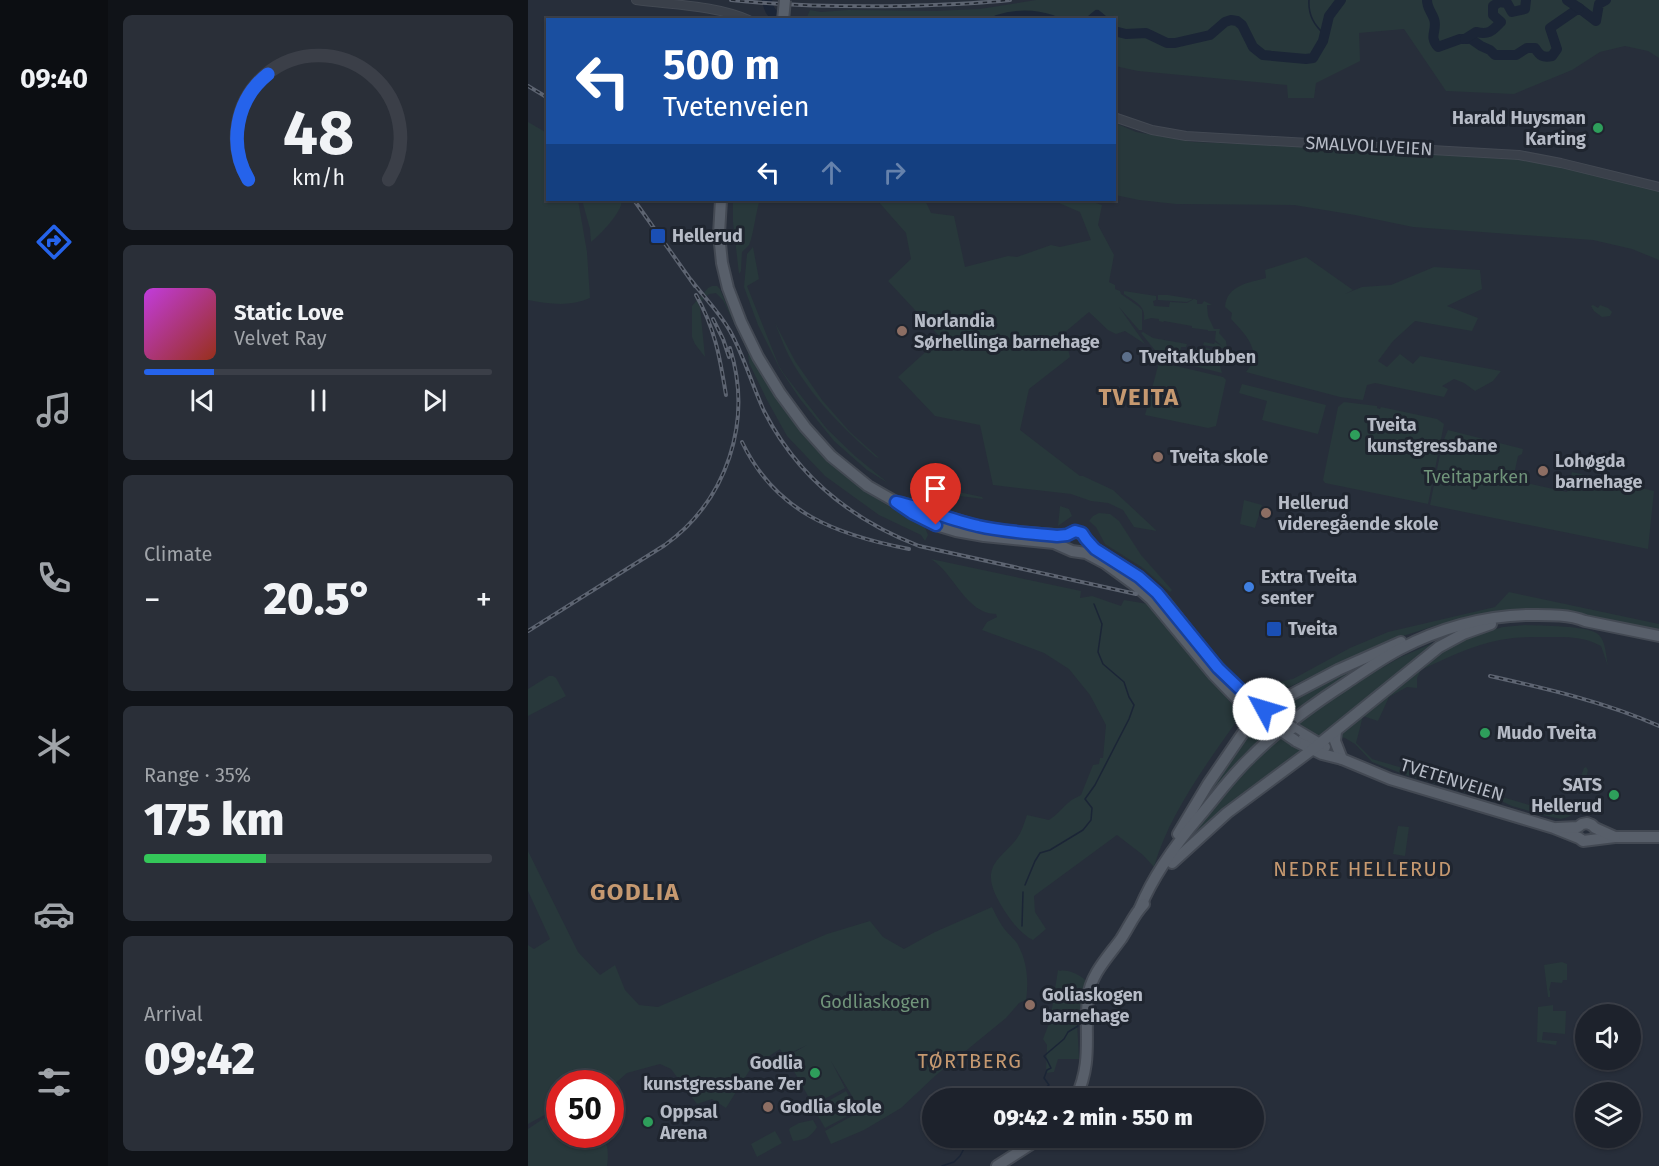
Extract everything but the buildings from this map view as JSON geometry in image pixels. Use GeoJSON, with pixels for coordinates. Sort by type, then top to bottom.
{"type":"FeatureCollection","features":[{"type":"Feature","properties":{"kind":"main road"},"geometry":{"type":"LineString","coordinates":[[783,18],[785,0]]}},
{"type":"Feature","properties":{"kind":"main road","name":"TVETENVEIEN"},"geometry":{"type":"LineString","coordinates":[[721,201],[719,234],[725,277],[741,322],[762,363],[792,410],[823,448],[856,477],[912,513],[936,525],[956,531],[999,538],[1048,542],[1105,563],[1146,594],[1165,614],[1199,658],[1241,702],[1259,718],[1288,735],[1331,750],[1342,759],[1390,779],[1554,828],[1579,832],[1585,842],[1593,834]]}},
{"type":"Feature","properties":{"kind":"main road","name":"TVETENVEIEN"},"geometry":{"type":"LineString","coordinates":[[896,502],[978,526],[1057,536],[1078,531],[1095,549],[1139,577],[1157,593],[1218,668],[1242,691],[1259,718]]}},
{"type":"Feature","properties":{"kind":"main road"},"geometry":{"type":"LineString","coordinates":[[1067,535],[1065,542],[1073,550],[1084,546],[1086,539]]}},
{"type":"Feature","properties":{"kind":"main road"},"geometry":{"type":"LineString","coordinates":[[1170,860],[1172,845],[1195,803],[1259,718],[1338,670],[1381,650],[1447,627],[1508,616],[1527,615],[1579,618],[1659,636]]}},
{"type":"Feature","properties":{"kind":"main road"},"geometry":{"type":"LineString","coordinates":[[1338,688],[1424,643],[1457,632],[1491,624],[1525,621],[1585,621]]}},
{"type":"Feature","properties":{"kind":"main road"},"geometry":{"type":"LineString","coordinates":[[1080,1088],[1087,1064],[1088,1006],[1106,958],[1150,897],[1170,860],[1200,816],[1222,788],[1255,752],[1284,727],[1338,688],[1404,646],[1471,623]]}},
{"type":"Feature","properties":{"kind":"main road"},"geometry":{"type":"LineString","coordinates":[[1170,860],[1313,745],[1336,731],[1439,647],[1463,634],[1491,624]]}},
{"type":"Feature","properties":{"kind":"main road"},"geometry":{"type":"LineString","coordinates":[[1241,702],[1244,716],[1259,718]]}},
{"type":"Feature","properties":{"kind":"main road"},"geometry":{"type":"LineString","coordinates":[[1336,731],[1335,743],[1342,759]]}},
{"type":"Feature","properties":{"kind":"main road","name":"TVETENVEIEN"},"geometry":{"type":"LineString","coordinates":[[1579,832],[1587,823],[1592,825],[1593,834]]}},
{"type":"Feature","properties":{"kind":"main road","name":"TVETENVEIEN"},"geometry":{"type":"LineString","coordinates":[[1593,834],[1615,837],[1659,837]]}},
{"type":"Feature","properties":{"kind":"main road"},"geometry":{"type":"LineString","coordinates":[[998,1166],[1025,1148]]}},
{"type":"Feature","properties":{"kind":"street"},"geometry":{"type":"LineString","coordinates":[[636,0],[700,8],[736,14],[745,18]]}},
{"type":"Feature","properties":{"kind":"street","name":"SMALVOLLVEIEN"},"geometry":{"type":"LineString","coordinates":[[1116,118],[1162,132],[1186,136],[1519,155],[1659,188]]}},
{"type":"Feature","properties":{"kind":"green space"},"geometry":{"type":"Polygon","coordinates":[[[1036,0],[1659,0],[1659,58],[1648,51],[1625,46],[1600,52],[1572,70],[1514,94],[1446,91],[1404,29],[1359,33],[1360,61],[1316,83],[1314,98],[1288,98],[1287,85],[1138,71],[1116,66],[1116,18],[806,18],[810,10],[821,12],[980,9],[1036,0]]]}},
{"type":"Feature","properties":{"kind":"green space"},"geometry":{"type":"Polygon","coordinates":[[[528,122],[546,132],[546,201],[578,201],[587,252],[590,298],[575,303],[559,304],[528,300],[528,122]]]}},
{"type":"Feature","properties":{"kind":"green space"},"geometry":{"type":"Polygon","coordinates":[[[1116,123],[1136,132],[1193,142],[1502,154],[1659,188],[1659,260],[1632,249],[1593,240],[1413,227],[1294,205],[1176,204],[1116,195],[1116,123]]]}},
{"type":"Feature","properties":{"kind":"green space"},"geometry":{"type":"Polygon","coordinates":[[[582,201],[622,201],[615,216],[591,242],[582,201]]]}},
{"type":"Feature","properties":{"kind":"green space"},"geometry":{"type":"Polygon","coordinates":[[[733,201],[760,201],[749,245],[742,252],[739,274],[733,201]]]}},
{"type":"Feature","properties":{"kind":"green space"},"geometry":{"type":"Polygon","coordinates":[[[878,201],[925,201],[931,213],[954,216],[965,267],[1008,256],[1017,257],[1051,245],[1060,247],[1091,240],[1080,212],[1054,201],[1090,201],[1102,205],[1098,225],[1114,255],[1109,282],[1142,310],[1142,330],[1139,330],[1119,307],[1145,344],[1125,331],[1116,334],[1108,330],[1089,312],[1064,333],[1070,357],[1029,389],[1020,430],[1080,476],[1113,490],[1157,531],[1134,527],[1123,510],[1108,503],[1091,501],[1071,494],[993,485],[980,425],[935,416],[898,377],[941,338],[888,281],[911,259],[906,233],[878,201]]]}},
{"type":"Feature","properties":{"kind":"green space"},"geometry":{"type":"Polygon","coordinates":[[[753,247],[759,279],[747,286],[779,366],[827,429],[888,483],[867,470],[834,441],[800,399],[780,369],[758,325],[744,287],[747,254],[753,247]]]}},
{"type":"Feature","properties":{"kind":"green space"},"geometry":{"type":"Polygon","coordinates":[[[1306,257],[1353,290],[1345,294],[1362,287],[1391,285],[1434,267],[1480,270],[1482,289],[1447,306],[1478,318],[1472,331],[1415,321],[1393,341],[1378,361],[1387,367],[1400,354],[1413,364],[1420,356],[1501,371],[1493,381],[1475,391],[1454,379],[1442,386],[1448,389],[1444,397],[1375,383],[1367,385],[1363,400],[1340,397],[1246,372],[1251,365],[1253,350],[1247,337],[1231,319],[1232,313],[1225,307],[1230,294],[1240,286],[1266,278],[1265,270],[1306,257]]]}},
{"type":"Feature","properties":{"kind":"green space"},"geometry":{"type":"Polygon","coordinates":[[[712,286],[720,289],[766,380],[811,444],[833,466],[862,489],[924,525],[928,535],[925,541],[921,535],[879,515],[825,476],[787,436],[749,363],[748,352],[723,300],[716,293],[709,294],[698,304],[705,357],[692,337],[692,306],[712,286]]]}},
{"type":"Feature","properties":{"kind":"green space"},"geometry":{"type":"Polygon","coordinates":[[[1124,291],[1156,296],[1156,300],[1153,301],[1154,306],[1169,307],[1170,302],[1187,303],[1194,299],[1197,300],[1197,304],[1202,304],[1204,301],[1212,305],[1207,305],[1208,316],[1214,329],[1220,329],[1219,333],[1226,341],[1227,349],[1203,345],[1204,342],[1214,344],[1215,342],[1222,346],[1215,340],[1216,331],[1163,322],[1159,319],[1144,320],[1141,307],[1124,294],[1124,291]]]}},
{"type":"Feature","properties":{"kind":"green space"},"geometry":{"type":"Polygon","coordinates":[[[1158,295],[1193,299],[1187,302],[1158,300],[1158,295]]]}},
{"type":"Feature","properties":{"kind":"green space"},"geometry":{"type":"Polygon","coordinates":[[[1600,305],[1608,308],[1612,312],[1610,316],[1602,317],[1594,311],[1591,306],[1598,308],[1600,305]]]}},
{"type":"Feature","properties":{"kind":"green space"},"geometry":{"type":"Polygon","coordinates":[[[775,323],[795,361],[822,400],[850,432],[879,458],[840,424],[807,385],[790,358],[775,323]]]}},
{"type":"Feature","properties":{"kind":"green space"},"geometry":{"type":"Polygon","coordinates":[[[1141,333],[1153,338],[1187,344],[1186,347],[1181,347],[1180,352],[1190,354],[1192,350],[1208,348],[1217,355],[1219,354],[1222,373],[1166,359],[1158,354],[1141,333]]]}},
{"type":"Feature","properties":{"kind":"green space"},"geometry":{"type":"Polygon","coordinates":[[[1159,362],[1223,377],[1226,380],[1216,426],[1208,428],[1145,415],[1159,362]]]}},
{"type":"Feature","properties":{"kind":"green space"},"geometry":{"type":"Polygon","coordinates":[[[1242,384],[1326,405],[1318,434],[1262,420],[1267,401],[1239,393],[1242,384]]]}},
{"type":"Feature","properties":{"kind":"green space"},"geometry":{"type":"Polygon","coordinates":[[[1344,402],[1377,406],[1380,409],[1381,407],[1437,419],[1444,424],[1428,504],[1325,483],[1323,480],[1338,407],[1344,402]]]}},
{"type":"Feature","properties":{"kind":"green space","name":"Tveitaparken"},"geometry":{"type":"Polygon","coordinates":[[[1448,430],[1523,449],[1522,454],[1518,456],[1513,480],[1567,492],[1572,472],[1654,491],[1648,549],[1430,505],[1442,444],[1448,430]]]}},
{"type":"Feature","properties":{"kind":"green space"},"geometry":{"type":"Polygon","coordinates":[[[931,484],[983,499],[960,496],[932,487],[931,484]]]}},
{"type":"Feature","properties":{"kind":"green space"},"geometry":{"type":"Polygon","coordinates":[[[1244,500],[1262,505],[1255,528],[1240,524],[1244,500]]]}},
{"type":"Feature","properties":{"kind":"green space"},"geometry":{"type":"Polygon","coordinates":[[[1060,506],[1069,509],[1072,516],[1058,526],[1060,506]]]}},
{"type":"Feature","properties":{"kind":"green space"},"geometry":{"type":"Polygon","coordinates":[[[1099,513],[1110,514],[1119,521],[1141,555],[1172,590],[1170,592],[1143,568],[1105,544],[1096,527],[1089,521],[1099,513]]]}},
{"type":"Feature","properties":{"kind":"green space"},"geometry":{"type":"Polygon","coordinates":[[[931,559],[1081,591],[1080,598],[1092,596],[1121,606],[1124,600],[1148,604],[1237,710],[1238,719],[1201,772],[1179,809],[1154,867],[1143,855],[1117,835],[1034,896],[1035,912],[1046,929],[1033,940],[1017,927],[1004,910],[994,891],[991,877],[994,864],[1017,838],[1027,815],[1049,820],[1081,795],[1093,765],[1099,764],[1100,758],[1103,758],[1106,725],[1090,695],[1069,669],[1044,653],[982,630],[987,622],[997,617],[996,614],[976,607],[931,559]]]}},
{"type":"Feature","properties":{"kind":"green space"},"geometry":{"type":"Polygon","coordinates":[[[1509,592],[1659,624],[1659,630],[1575,613],[1476,617],[1444,623],[1400,637],[1347,659],[1269,697],[1260,693],[1263,683],[1293,679],[1350,648],[1388,632],[1495,607],[1509,592]]]}},
{"type":"Feature","properties":{"kind":"green space"},"geometry":{"type":"Polygon","coordinates":[[[1525,625],[1586,629],[1594,632],[1603,642],[1608,666],[1601,646],[1581,639],[1517,638],[1480,645],[1421,670],[1417,678],[1417,688],[1407,687],[1389,697],[1378,721],[1363,716],[1356,743],[1372,759],[1529,805],[1531,801],[1539,803],[1536,813],[1499,800],[1480,797],[1403,774],[1372,762],[1355,744],[1340,737],[1348,726],[1363,713],[1370,711],[1391,689],[1463,638],[1503,627],[1525,625]]]}},
{"type":"Feature","properties":{"kind":"green space"},"geometry":{"type":"Polygon","coordinates":[[[1449,636],[1190,841],[1215,802],[1266,747],[1310,712],[1341,691],[1401,657],[1449,636]]]}},
{"type":"Feature","properties":{"kind":"green space"},"geometry":{"type":"Polygon","coordinates":[[[1390,649],[1300,710],[1184,833],[1204,795],[1257,722],[1282,702],[1390,649]]]}},
{"type":"Feature","properties":{"kind":"green space"},"geometry":{"type":"Polygon","coordinates":[[[549,676],[556,678],[566,696],[528,716],[528,689],[549,676]]]}},
{"type":"Feature","properties":{"kind":"green space"},"geometry":{"type":"Polygon","coordinates":[[[1586,767],[1588,770],[1584,789],[1579,788],[1578,784],[1586,767]]]}},
{"type":"Feature","properties":{"kind":"green space"},"geometry":{"type":"Polygon","coordinates":[[[1579,799],[1582,801],[1582,809],[1568,817],[1561,819],[1538,814],[1541,806],[1570,811],[1579,799]]]}},
{"type":"Feature","properties":{"kind":"green space"},"geometry":{"type":"Polygon","coordinates":[[[1398,826],[1409,827],[1405,856],[1393,854],[1398,826]]]}},
{"type":"Feature","properties":{"kind":"green space","name":"Godliaskogen"},"geometry":{"type":"Polygon","coordinates":[[[528,851],[578,952],[600,975],[615,965],[625,990],[639,1005],[658,1007],[827,934],[870,921],[883,937],[904,949],[935,932],[992,907],[1006,931],[1017,943],[1023,958],[1027,979],[1026,1000],[1019,1003],[1006,1018],[935,1076],[901,1108],[864,1130],[831,1144],[825,1131],[861,1111],[831,1061],[845,1088],[813,1105],[786,1057],[807,1045],[784,1056],[780,1049],[751,1068],[726,1108],[712,1099],[697,1104],[671,1069],[660,1064],[624,1076],[624,1070],[546,1070],[546,1114],[528,1124],[528,945],[534,949],[550,939],[528,891],[528,851]]]}},
{"type":"Feature","properties":{"kind":"green space"},"geometry":{"type":"Polygon","coordinates":[[[1562,962],[1567,964],[1567,980],[1563,980],[1562,983],[1551,982],[1550,997],[1548,997],[1544,965],[1562,962]]]}},
{"type":"Feature","properties":{"kind":"green space"},"geometry":{"type":"Polygon","coordinates":[[[1058,970],[1073,973],[1085,980],[1077,1022],[1079,1059],[1058,1059],[1054,1072],[1046,1073],[1047,1045],[1043,1039],[1050,1021],[1058,970]]]}},
{"type":"Feature","properties":{"kind":"green space"},"geometry":{"type":"Polygon","coordinates":[[[1553,1005],[1553,1011],[1566,1011],[1565,1034],[1543,1032],[1542,1040],[1557,1041],[1556,1045],[1537,1042],[1538,1007],[1553,1005]]]}},
{"type":"Feature","properties":{"kind":"green space"},"geometry":{"type":"Polygon","coordinates":[[[846,1091],[857,1111],[825,1128],[814,1109],[846,1091]]]}},
{"type":"Feature","properties":{"kind":"green space"},"geometry":{"type":"Polygon","coordinates":[[[546,1117],[546,1148],[608,1148],[607,1166],[528,1166],[528,1129],[546,1117]]]}},
{"type":"Feature","properties":{"kind":"green space"},"geometry":{"type":"Polygon","coordinates":[[[813,1120],[817,1127],[810,1136],[793,1141],[790,1128],[813,1120]]]}},
{"type":"Feature","properties":{"kind":"green space"},"geometry":{"type":"Polygon","coordinates":[[[775,1131],[782,1143],[757,1157],[751,1144],[775,1131]]]}},
{"type":"Feature","properties":{"kind":"waterway"},"geometry":{"type":"LineString","coordinates":[[767,0],[772,12],[779,18]]}},
{"type":"Feature","properties":{"kind":"waterway"},"geometry":{"type":"LineString","coordinates":[[1309,0],[1312,19],[1325,35]]}},
{"type":"Feature","properties":{"kind":"waterway"},"geometry":{"type":"LineString","coordinates":[[1116,32],[1126,34],[1146,33],[1167,43],[1175,43],[1210,35],[1225,22],[1231,20],[1242,25],[1253,47],[1263,55],[1306,59],[1313,58],[1323,41],[1329,16],[1341,0]]}},
{"type":"Feature","properties":{"kind":"waterway"},"geometry":{"type":"LineString","coordinates":[[1427,0],[1434,19],[1433,36],[1438,47],[1460,39],[1471,39],[1495,55],[1516,55],[1527,48],[1535,48],[1540,55],[1546,57],[1552,56],[1557,49],[1550,28],[1579,8],[1596,21],[1599,4],[1606,0]]}},
{"type":"Feature","properties":{"kind":"waterway"},"geometry":{"type":"LineString","coordinates":[[1465,39],[1476,32],[1490,31],[1501,22],[1493,15],[1493,6],[1499,2],[1507,3],[1512,12],[1525,9],[1526,0]]}},
{"type":"Feature","properties":{"kind":"waterway"},"geometry":{"type":"LineString","coordinates":[[1567,0],[1579,8]]}},
{"type":"Feature","properties":{"kind":"waterway"},"geometry":{"type":"LineString","coordinates":[[1093,18],[1097,15],[1101,18]]}},
{"type":"Feature","properties":{"kind":"waterway"},"geometry":{"type":"LineString","coordinates":[[1006,18],[1025,16],[1043,18]]}},
{"type":"Feature","properties":{"kind":"waterway"},"geometry":{"type":"LineString","coordinates":[[1025,885],[1040,853],[1050,850],[1083,830],[1091,820],[1092,808],[1085,799],[1095,785],[1134,705],[1124,682],[1103,664],[1098,652],[1102,624],[1094,604]]}},
{"type":"Feature","properties":{"kind":"waterway"},"geometry":{"type":"LineString","coordinates":[[1022,926],[1023,892]]}},
{"type":"Feature","properties":{"kind":"waterway"},"geometry":{"type":"LineString","coordinates":[[1045,1088],[1049,1085],[1044,1078],[1047,1070],[1051,1068],[1044,1056],[1064,1039],[1068,1032],[1078,1026]]}},
{"type":"Feature","properties":{"kind":"waterway"},"geometry":{"type":"LineString","coordinates":[[942,1166],[954,1162],[964,1148]]}},
{"type":"Feature","properties":{"kind":"railway"},"geometry":{"type":"LineString","coordinates":[[731,0],[795,5],[860,6],[943,5],[1010,0]]}},
{"type":"Feature","properties":{"kind":"railway"},"geometry":{"type":"LineString","coordinates":[[528,86],[546,97]]}},
{"type":"Feature","properties":{"kind":"railway"},"geometry":{"type":"LineString","coordinates":[[635,201],[695,286]]}},
{"type":"Feature","properties":{"kind":"railway"},"geometry":{"type":"LineString","coordinates":[[691,280],[730,331],[764,411],[777,434],[810,475],[849,509],[871,523],[919,546],[1136,594]]}},
{"type":"Feature","properties":{"kind":"railway"},"geometry":{"type":"LineString","coordinates":[[696,295],[712,331],[726,395]]}},
{"type":"Feature","properties":{"kind":"railway"},"geometry":{"type":"LineString","coordinates":[[713,319],[729,357]]}},
{"type":"Feature","properties":{"kind":"railway"},"geometry":{"type":"LineString","coordinates":[[528,631],[665,545],[687,527],[705,506],[719,482],[736,431],[738,404],[736,376],[730,348]]}},
{"type":"Feature","properties":{"kind":"railway"},"geometry":{"type":"LineString","coordinates":[[742,442],[772,487],[811,517],[857,536],[909,549]]}},
{"type":"Feature","properties":{"kind":"railway"},"geometry":{"type":"LineString","coordinates":[[1490,676],[1597,703],[1659,726]]}},
{"type":"Feature","properties":{"kind":"place","name":"Harald Huysman Karting"},"geometry":{"type":"Point","coordinates":[1598,128]}},
{"type":"Feature","properties":{"kind":"place","name":"Hellerud"},"geometry":{"type":"Point","coordinates":[658,236]}},
{"type":"Feature","properties":{"kind":"place","name":"Norlandia Sørhellinga barnehage"},"geometry":{"type":"Point","coordinates":[902,331]}},
{"type":"Feature","properties":{"kind":"place","name":"Tveitaklubben"},"geometry":{"type":"Point","coordinates":[1127,357]}},
{"type":"Feature","properties":{"kind":"place","name":"Tveita kunstgressbane"},"geometry":{"type":"Point","coordinates":[1355,435]}},
{"type":"Feature","properties":{"kind":"place","name":"Tveita skole"},"geometry":{"type":"Point","coordinates":[1158,457]}},
{"type":"Feature","properties":{"kind":"place","name":"Lohøgda barnehage"},"geometry":{"type":"Point","coordinates":[1543,471]}},
{"type":"Feature","properties":{"kind":"place","name":"Hellerud videregående skole"},"geometry":{"type":"Point","coordinates":[1266,513]}},
{"type":"Feature","properties":{"kind":"place","name":"Extra Tveita senter"},"geometry":{"type":"Point","coordinates":[1249,587]}},
{"type":"Feature","properties":{"kind":"place","name":"Tveita"},"geometry":{"type":"Point","coordinates":[1274,629]}},
{"type":"Feature","properties":{"kind":"place","name":"Mudo Tveita"},"geometry":{"type":"Point","coordinates":[1485,733]}},
{"type":"Feature","properties":{"kind":"place","name":"SATS Hellerud"},"geometry":{"type":"Point","coordinates":[1614,795]}},
{"type":"Feature","properties":{"kind":"place","name":"Goliaskogen barnehage"},"geometry":{"type":"Point","coordinates":[1030,1005]}},
{"type":"Feature","properties":{"kind":"place","name":"Godlia kunstgressbane 7er"},"geometry":{"type":"Point","coordinates":[815,1073]}},
{"type":"Feature","properties":{"kind":"place","name":"Godlia skole"},"geometry":{"type":"Point","coordinates":[768,1107]}},
{"type":"Feature","properties":{"kind":"place","name":"Oppsal Arena"},"geometry":{"type":"Point","coordinates":[648,1122]}},
{"type":"Feature","properties":{"kind":"district","name":"TVEITA"},"geometry":{"type":"Point","coordinates":[1139,397]}},
{"type":"Feature","properties":{"kind":"district","name":"NEDRE HELLERUD"},"geometry":{"type":"Point","coordinates":[1363,869]}},
{"type":"Feature","properties":{"kind":"district","name":"GODLIA"},"geometry":{"type":"Point","coordinates":[635,892]}},
{"type":"Feature","properties":{"kind":"district","name":"TØRTBERG"},"geometry":{"type":"Point","coordinates":[970,1061]}},
{"type":"Feature","properties":{"kind":"route"},"geometry":{"type":"LineString","coordinates":[[936,525],[896,502],[955,521],[987,528],[1057,536],[1075,531],[1082,533],[1095,549],[1139,577],[1157,593],[1218,668],[1264,709]]}}]}
